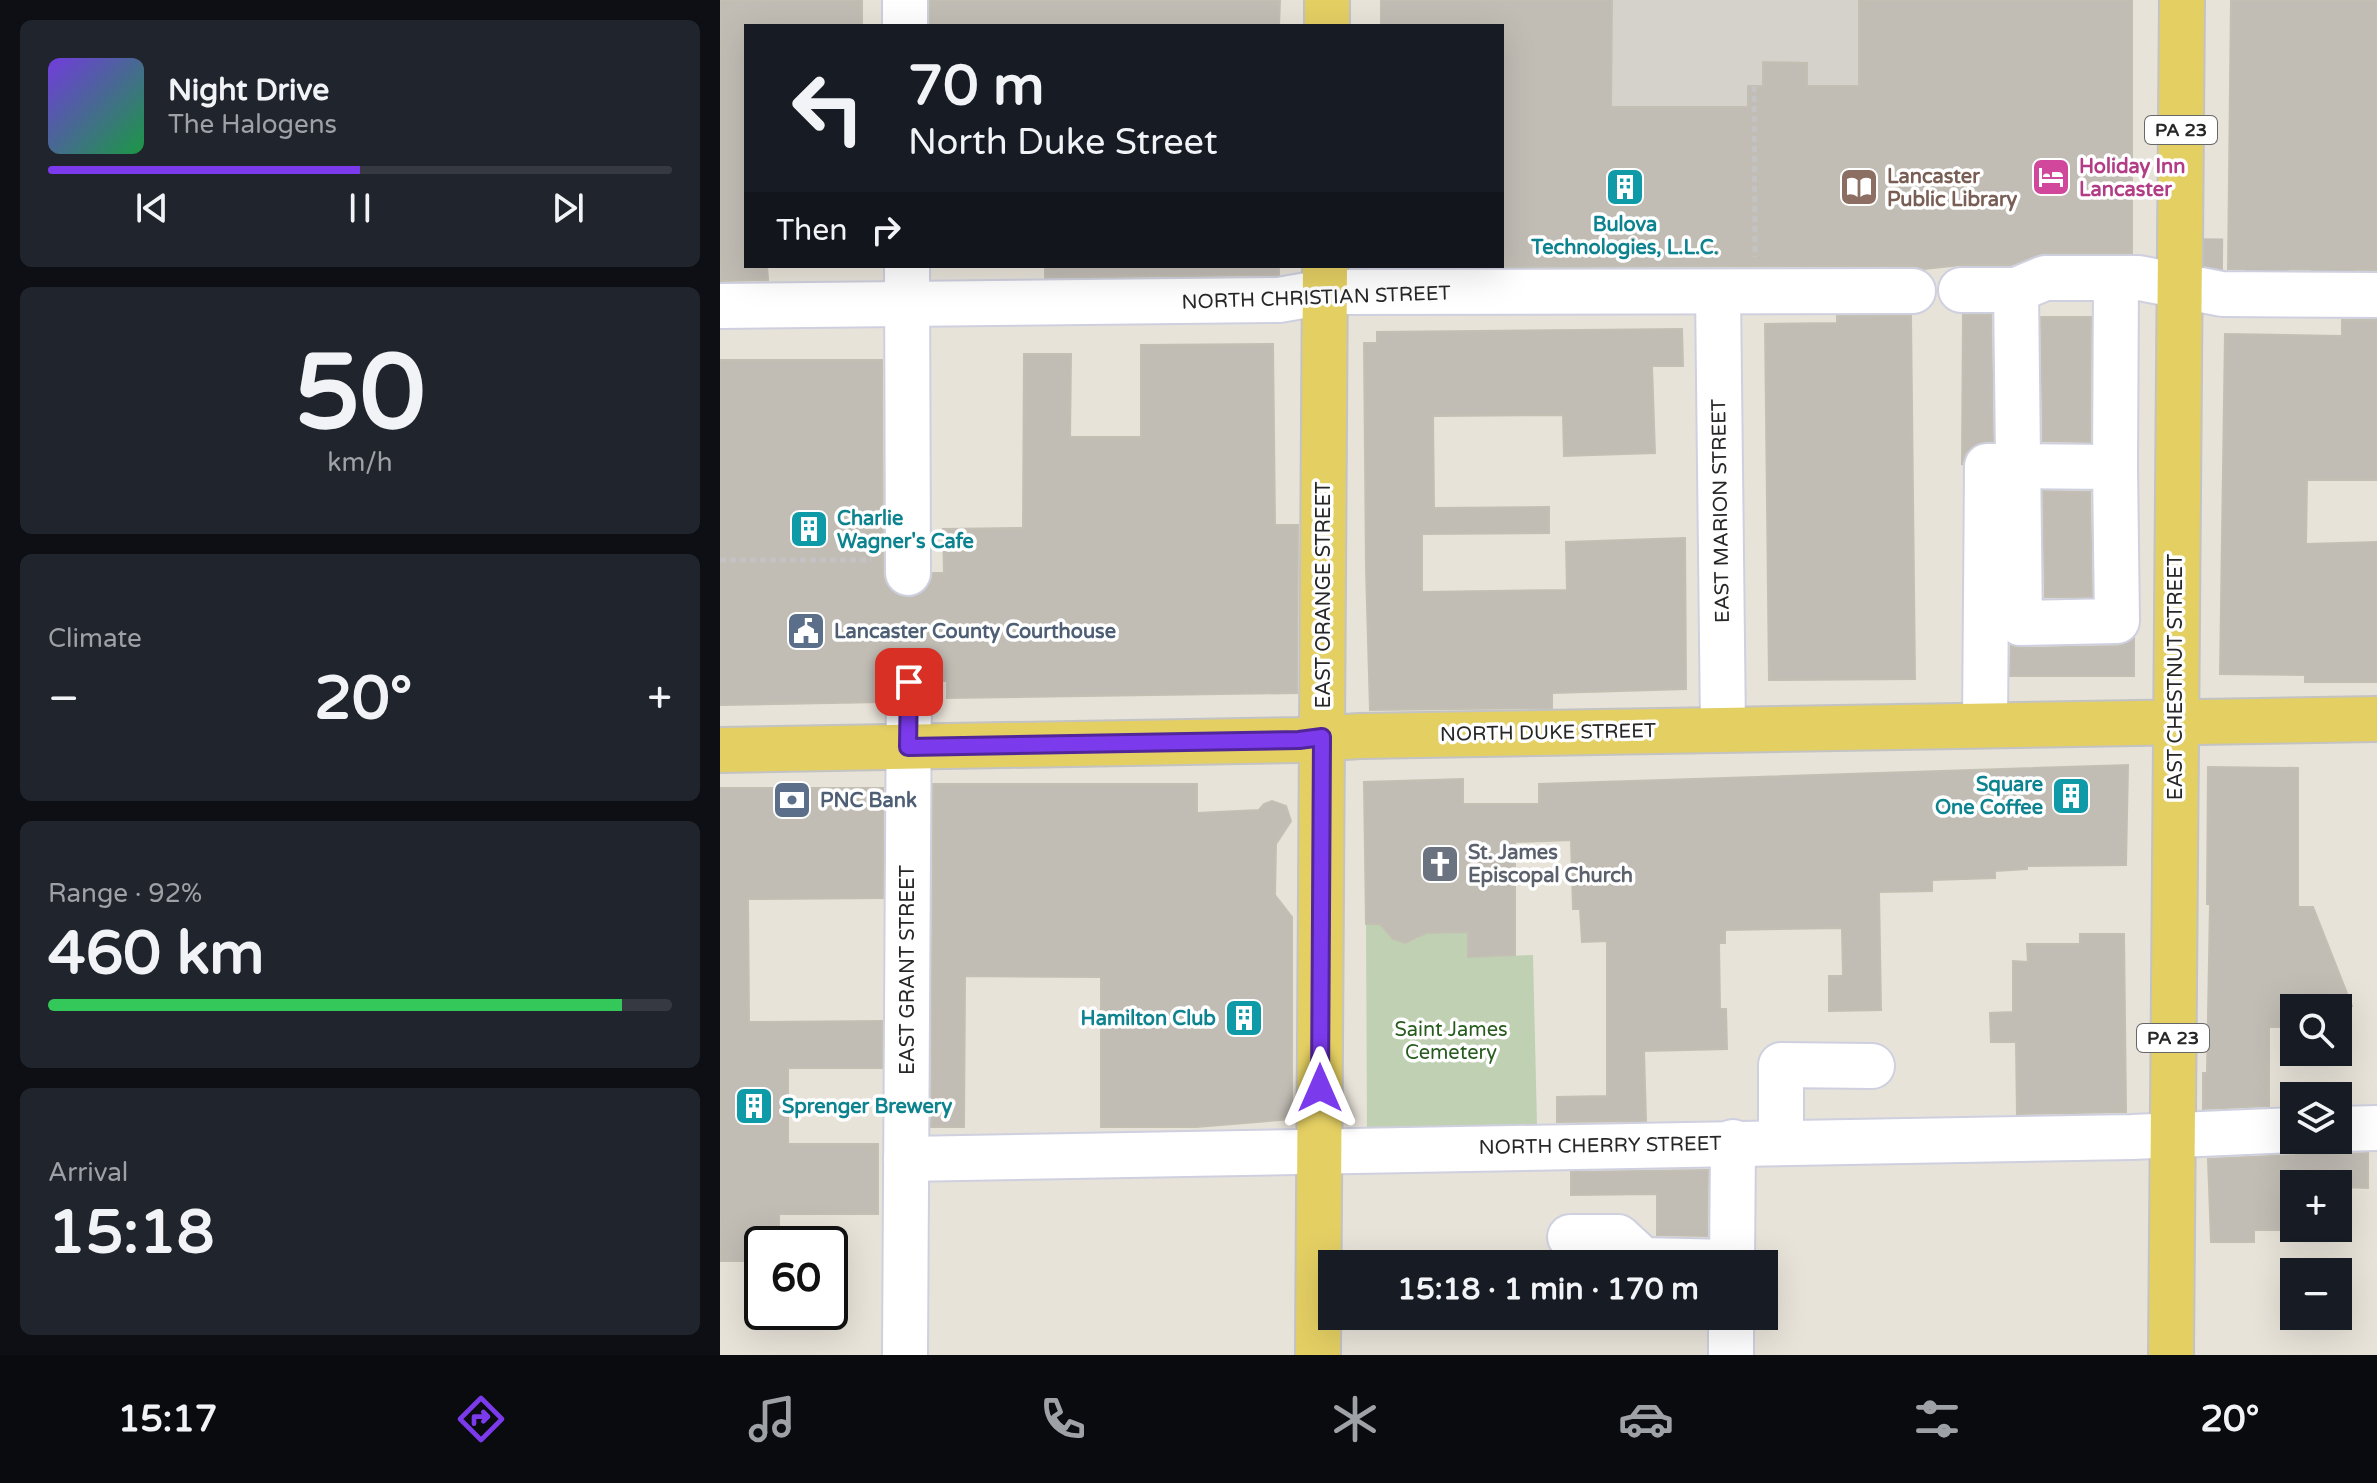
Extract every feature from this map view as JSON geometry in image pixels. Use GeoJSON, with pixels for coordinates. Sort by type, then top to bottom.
{"type":"FeatureCollection","features":[{"type":"Feature","properties":{"kind":"main road"},"geometry":{"type":"LineString","coordinates":[[1327,0],[1327,24]]}},
{"type":"Feature","properties":{"kind":"main road","name":"EAST CHESTNUT STREET"},"geometry":{"type":"LineString","coordinates":[[2171,1355],[2182,0]]}},
{"type":"Feature","properties":{"kind":"main road","name":"EAST ORANGE STREET"},"geometry":{"type":"LineString","coordinates":[[1318,1355],[1325,279]]}},
{"type":"Feature","properties":{"kind":"main road","name":"NORTH DUKE STREET"},"geometry":{"type":"LineString","coordinates":[[720,750],[2377,719]]}},
{"type":"Feature","properties":{"kind":"street"},"geometry":{"type":"LineString","coordinates":[[905,0],[905,24]]}},
{"type":"Feature","properties":{"kind":"street"},"geometry":{"type":"LineString","coordinates":[[1961,290],[2016,290],[2045,278],[2139,278],[2222,294],[2377,295]]}},
{"type":"Feature","properties":{"kind":"street"},"geometry":{"type":"LineString","coordinates":[[2016,290],[2020,623],[2117,621],[2116,278]]}},
{"type":"Feature","properties":{"kind":"street","name":"NORTH CHRISTIAN STREET"},"geometry":{"type":"LineString","coordinates":[[720,306],[907,285],[1279,300],[1325,279],[1718,292],[1913,291]]}},
{"type":"Feature","properties":{"kind":"street"},"geometry":{"type":"LineString","coordinates":[[907,285],[908,566]]}},
{"type":"Feature","properties":{"kind":"street","name":"EAST MARION STREET"},"geometry":{"type":"LineString","coordinates":[[1718,292],[1723,729]]}},
{"type":"Feature","properties":{"kind":"street"},"geometry":{"type":"LineString","coordinates":[[1985,725],[1987,466],[2115,467]]}},
{"type":"Feature","properties":{"kind":"street","name":"EAST GRANT STREET"},"geometry":{"type":"LineString","coordinates":[[905,1355],[909,682]]}},
{"type":"Feature","properties":{"kind":"street"},"geometry":{"type":"LineString","coordinates":[[1781,1141],[1781,1065],[1872,1066]]}},
{"type":"Feature","properties":{"kind":"street"},"geometry":{"type":"LineString","coordinates":[[2352,1129],[2377,1128]]}},
{"type":"Feature","properties":{"kind":"street","name":"NORTH CHERRY STREET"},"geometry":{"type":"LineString","coordinates":[[906,1159],[2280,1131]]}},
{"type":"Feature","properties":{"kind":"street"},"geometry":{"type":"LineString","coordinates":[[1732,1250],[1733,1142]]}},
{"type":"Feature","properties":{"kind":"street"},"geometry":{"type":"LineString","coordinates":[[1570,1237],[1618,1237],[1632,1250]]}},
{"type":"Feature","properties":{"kind":"street"},"geometry":{"type":"LineString","coordinates":[[1731,1330],[1731,1355]]}},
{"type":"Feature","properties":{"kind":"path"},"geometry":{"type":"LineString","coordinates":[[1754,86],[1755,258]]}},
{"type":"Feature","properties":{"kind":"path"},"geometry":{"type":"LineString","coordinates":[[720,560],[908,566]]}},
{"type":"Feature","properties":{"kind":"green space","name":"Saint James Cemetery"},"geometry":{"type":"Polygon","coordinates":[[[1366,924],[1387,924],[1393,939],[1405,943],[1418,938],[1424,927],[1444,933],[1468,932],[1469,957],[1533,955],[1537,1125],[1367,1131],[1366,924]]]}},
{"type":"Feature","properties":{"kind":"shaded area"},"geometry":{"type":"Polygon","coordinates":[[[1611,0],[1859,0],[1859,86],[1807,86],[1807,63],[1764,62],[1763,86],[1748,86],[1748,107],[1611,107],[1611,0]]]}},
{"type":"Feature","properties":{"kind":"building"},"geometry":{"type":"Polygon","coordinates":[[[720,0],[862,0],[862,24],[744,24],[744,268],[767,268],[768,280],[720,281],[720,0]]]}},
{"type":"Feature","properties":{"kind":"building"},"geometry":{"type":"Polygon","coordinates":[[[930,0],[1280,0],[1279,24],[930,24],[930,0]]]}},
{"type":"Feature","properties":{"kind":"building"},"geometry":{"type":"Polygon","coordinates":[[[1381,0],[1612,0],[1611,107],[1748,107],[1748,86],[1763,86],[1763,62],[1807,63],[1807,86],[1859,86],[1859,0],[2132,0],[2132,253],[2045,253],[2011,265],[1924,269],[1913,266],[1504,267],[1504,24],[1381,24],[1381,0]]]}},
{"type":"Feature","properties":{"kind":"building"},"geometry":{"type":"Polygon","coordinates":[[[2231,0],[2377,0],[2377,270],[2228,269],[2231,0]]]}},
{"type":"Feature","properties":{"kind":"building"},"geometry":{"type":"Polygon","coordinates":[[[1045,268],[1279,268],[1279,275],[1045,278],[1045,268]]]}},
{"type":"Feature","properties":{"kind":"building"},"geometry":{"type":"Polygon","coordinates":[[[1963,315],[1991,315],[1993,441],[1974,445],[1965,454],[1962,465],[1963,315]]]}},
{"type":"Feature","properties":{"kind":"building"},"geometry":{"type":"Polygon","coordinates":[[[1837,316],[1911,316],[1915,679],[1769,680],[1765,324],[1837,323],[1837,316]]]}},
{"type":"Feature","properties":{"kind":"building"},"geometry":{"type":"Polygon","coordinates":[[[2041,317],[2091,317],[2090,442],[2043,441],[2041,317]]]}},
{"type":"Feature","properties":{"kind":"building"},"geometry":{"type":"Polygon","coordinates":[[[2342,320],[2377,320],[2377,480],[2307,480],[2306,544],[2377,542],[2377,682],[2305,682],[2305,675],[2220,674],[2225,334],[2342,336],[2342,320]]]}},
{"type":"Feature","properties":{"kind":"building"},"geometry":{"type":"Polygon","coordinates":[[[1682,329],[1683,366],[1652,366],[1655,453],[1564,456],[1563,415],[1433,416],[1434,508],[1549,507],[1549,533],[1422,534],[1422,592],[1567,590],[1566,542],[1685,538],[1686,689],[1552,693],[1552,708],[1370,710],[1364,343],[1377,343],[1377,332],[1682,329]]]}},
{"type":"Feature","properties":{"kind":"building"},"geometry":{"type":"Polygon","coordinates":[[[1273,344],[1275,525],[1298,525],[1297,693],[947,698],[947,681],[934,681],[930,669],[922,661],[908,657],[896,661],[887,670],[884,702],[720,705],[720,360],[882,360],[883,573],[886,585],[895,594],[909,598],[921,594],[929,586],[933,573],[944,573],[943,529],[1023,528],[1024,354],[1071,354],[1070,437],[1141,437],[1141,345],[1273,344]]]}},
{"type":"Feature","properties":{"kind":"building"},"geometry":{"type":"Polygon","coordinates":[[[2043,491],[2090,492],[2092,597],[2045,597],[2043,491]]]}},
{"type":"Feature","properties":{"kind":"building"},"geometry":{"type":"Polygon","coordinates":[[[2134,638],[2134,676],[2010,676],[2011,646],[2118,646],[2134,638]]]}},
{"type":"Feature","properties":{"kind":"building"},"geometry":{"type":"Polygon","coordinates":[[[2128,765],[2126,865],[2027,866],[2027,869],[1995,871],[1995,878],[1932,880],[1932,891],[1879,892],[1881,1010],[1829,1011],[1829,976],[1843,976],[1842,928],[1725,930],[1725,943],[1719,943],[1720,1009],[1726,1009],[1727,1049],[1644,1051],[1646,1121],[1557,1122],[1557,1097],[1607,1096],[1607,941],[1582,942],[1580,909],[1573,909],[1571,840],[1515,842],[1515,955],[1468,957],[1468,932],[1426,933],[1405,943],[1393,939],[1380,924],[1366,924],[1364,782],[1463,779],[1463,804],[1539,804],[1539,784],[2128,765]]]}},
{"type":"Feature","properties":{"kind":"building"},"geometry":{"type":"Polygon","coordinates":[[[2208,767],[2298,768],[2298,907],[2313,907],[2347,994],[2280,994],[2280,1027],[2269,1027],[2269,1106],[2203,1109],[2203,1073],[2207,1073],[2210,904],[2207,904],[2208,767]]]}},
{"type":"Feature","properties":{"kind":"building"},"geometry":{"type":"Polygon","coordinates":[[[933,784],[1197,784],[1197,813],[1259,810],[1272,801],[1286,806],[1291,821],[1276,844],[1275,895],[1292,917],[1292,1119],[1196,1127],[1101,1127],[1101,977],[965,976],[964,1127],[931,1127],[933,784]]]}},
{"type":"Feature","properties":{"kind":"building"},"geometry":{"type":"Polygon","coordinates":[[[720,788],[883,788],[883,898],[748,899],[749,1022],[882,1021],[882,1068],[788,1068],[788,1144],[878,1144],[878,1214],[779,1214],[779,1226],[744,1226],[744,1261],[720,1261],[720,788]]]}},
{"type":"Feature","properties":{"kind":"building"},"geometry":{"type":"Polygon","coordinates":[[[2080,934],[2124,934],[2126,1112],[2017,1114],[2016,1042],[1991,1042],[1990,1013],[2013,1012],[2013,961],[2028,962],[2027,944],[2080,944],[2080,934]]]}},
{"type":"Feature","properties":{"kind":"building"},"geometry":{"type":"Polygon","coordinates":[[[2368,1153],[2368,1188],[2352,1187],[2352,1170],[2280,1170],[2280,1230],[2254,1230],[2254,1242],[2211,1242],[2208,1159],[2368,1153]]]}},
{"type":"Feature","properties":{"kind":"building"},"geometry":{"type":"Polygon","coordinates":[[[1708,1170],[1707,1236],[1657,1235],[1657,1194],[1571,1195],[1571,1172],[1708,1170]]]}},
{"type":"Feature","properties":{"kind":"tunnel"},"geometry":{"type":"LineString","coordinates":[[2179,260],[2377,262]]}},
{"type":"Feature","properties":{"kind":"tunnel"},"geometry":{"type":"LineString","coordinates":[[908,573],[909,682]]}},
{"type":"Feature","properties":{"kind":"place","name":"Holiday Inn Lancaster"},"geometry":{"type":"Point","coordinates":[2051,177]}},
{"type":"Feature","properties":{"kind":"place","name":"Bulova Technologies, L.L.C."},"geometry":{"type":"Point","coordinates":[1625,187]}},
{"type":"Feature","properties":{"kind":"place","name":"Lancaster Public Library"},"geometry":{"type":"Point","coordinates":[1859,187]}},
{"type":"Feature","properties":{"kind":"place","name":"Charlie Wagner's Cafe"},"geometry":{"type":"Point","coordinates":[809,529]}},
{"type":"Feature","properties":{"kind":"place","name":"Lancaster County Courthouse"},"geometry":{"type":"Point","coordinates":[806,631]}},
{"type":"Feature","properties":{"kind":"place","name":"Square One Coffee"},"geometry":{"type":"Point","coordinates":[2071,796]}},
{"type":"Feature","properties":{"kind":"place","name":"PNC Bank"},"geometry":{"type":"Point","coordinates":[792,800]}},
{"type":"Feature","properties":{"kind":"place","name":"St. James Episcopal Church"},"geometry":{"type":"Point","coordinates":[1440,864]}},
{"type":"Feature","properties":{"kind":"place","name":"Hamilton Club"},"geometry":{"type":"Point","coordinates":[1244,1018]}},
{"type":"Feature","properties":{"kind":"place","name":"Sprenger Brewery"},"geometry":{"type":"Point","coordinates":[754,1106]}},
{"type":"Feature","properties":{"kind":"route"},"geometry":{"type":"LineString","coordinates":[[909,682],[908,747],[1299,740],[1322,737],[1320,1088]]}}]}
